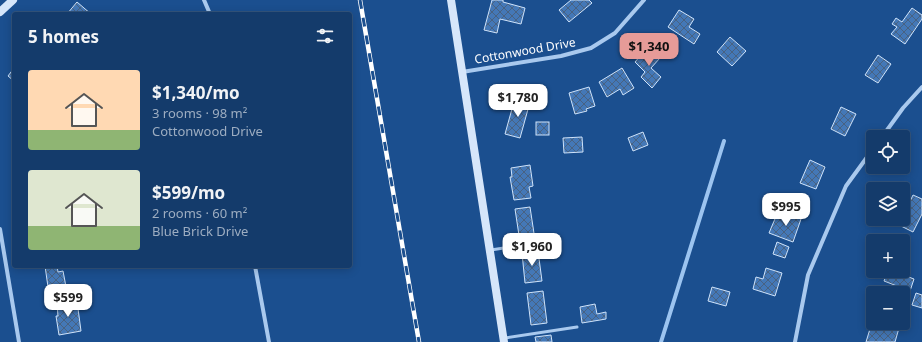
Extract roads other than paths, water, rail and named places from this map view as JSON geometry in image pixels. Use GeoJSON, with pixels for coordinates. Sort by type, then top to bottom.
{"type":"FeatureCollection","features":[{"type":"Feature","properties":{"kind":"street"},"geometry":{"type":"LineString","coordinates":[[0,12],[13,0]]}},
{"type":"Feature","properties":{"kind":"street"},"geometry":{"type":"LineString","coordinates":[[204,0],[209,12]]}},
{"type":"Feature","properties":{"kind":"street"},"geometry":{"type":"LineString","coordinates":[[451,0],[461,72],[504,340]]}},
{"type":"Feature","properties":{"kind":"street","name":"Cottonwood Drive"},"geometry":{"type":"LineString","coordinates":[[461,72],[561,56],[591,48],[615,33],[644,0]]}},
{"type":"Feature","properties":{"kind":"street"},"geometry":{"type":"LineString","coordinates":[[887,130],[903,108],[922,87]]}},
{"type":"Feature","properties":{"kind":"street"},"geometry":{"type":"LineString","coordinates":[[795,342],[808,275],[846,186],[866,159]]}},
{"type":"Feature","properties":{"kind":"street"},"geometry":{"type":"LineString","coordinates":[[0,229],[19,342]]}},
{"type":"Feature","properties":{"kind":"street"},"geometry":{"type":"LineString","coordinates":[[255,268],[269,342]]}},
{"type":"Feature","properties":{"kind":"lane"},"geometry":{"type":"LineString","coordinates":[[489,250],[549,241]]}},
{"type":"Feature","properties":{"kind":"lane"},"geometry":{"type":"LineString","coordinates":[[504,340],[577,327]]}},
{"type":"Feature","properties":{"kind":"waterway"},"geometry":{"type":"LineString","coordinates":[[661,342],[724,141]]}},
{"type":"Feature","properties":{"kind":"railway"},"geometry":{"type":"LineString","coordinates":[[360,0],[419,342]]}}]}
